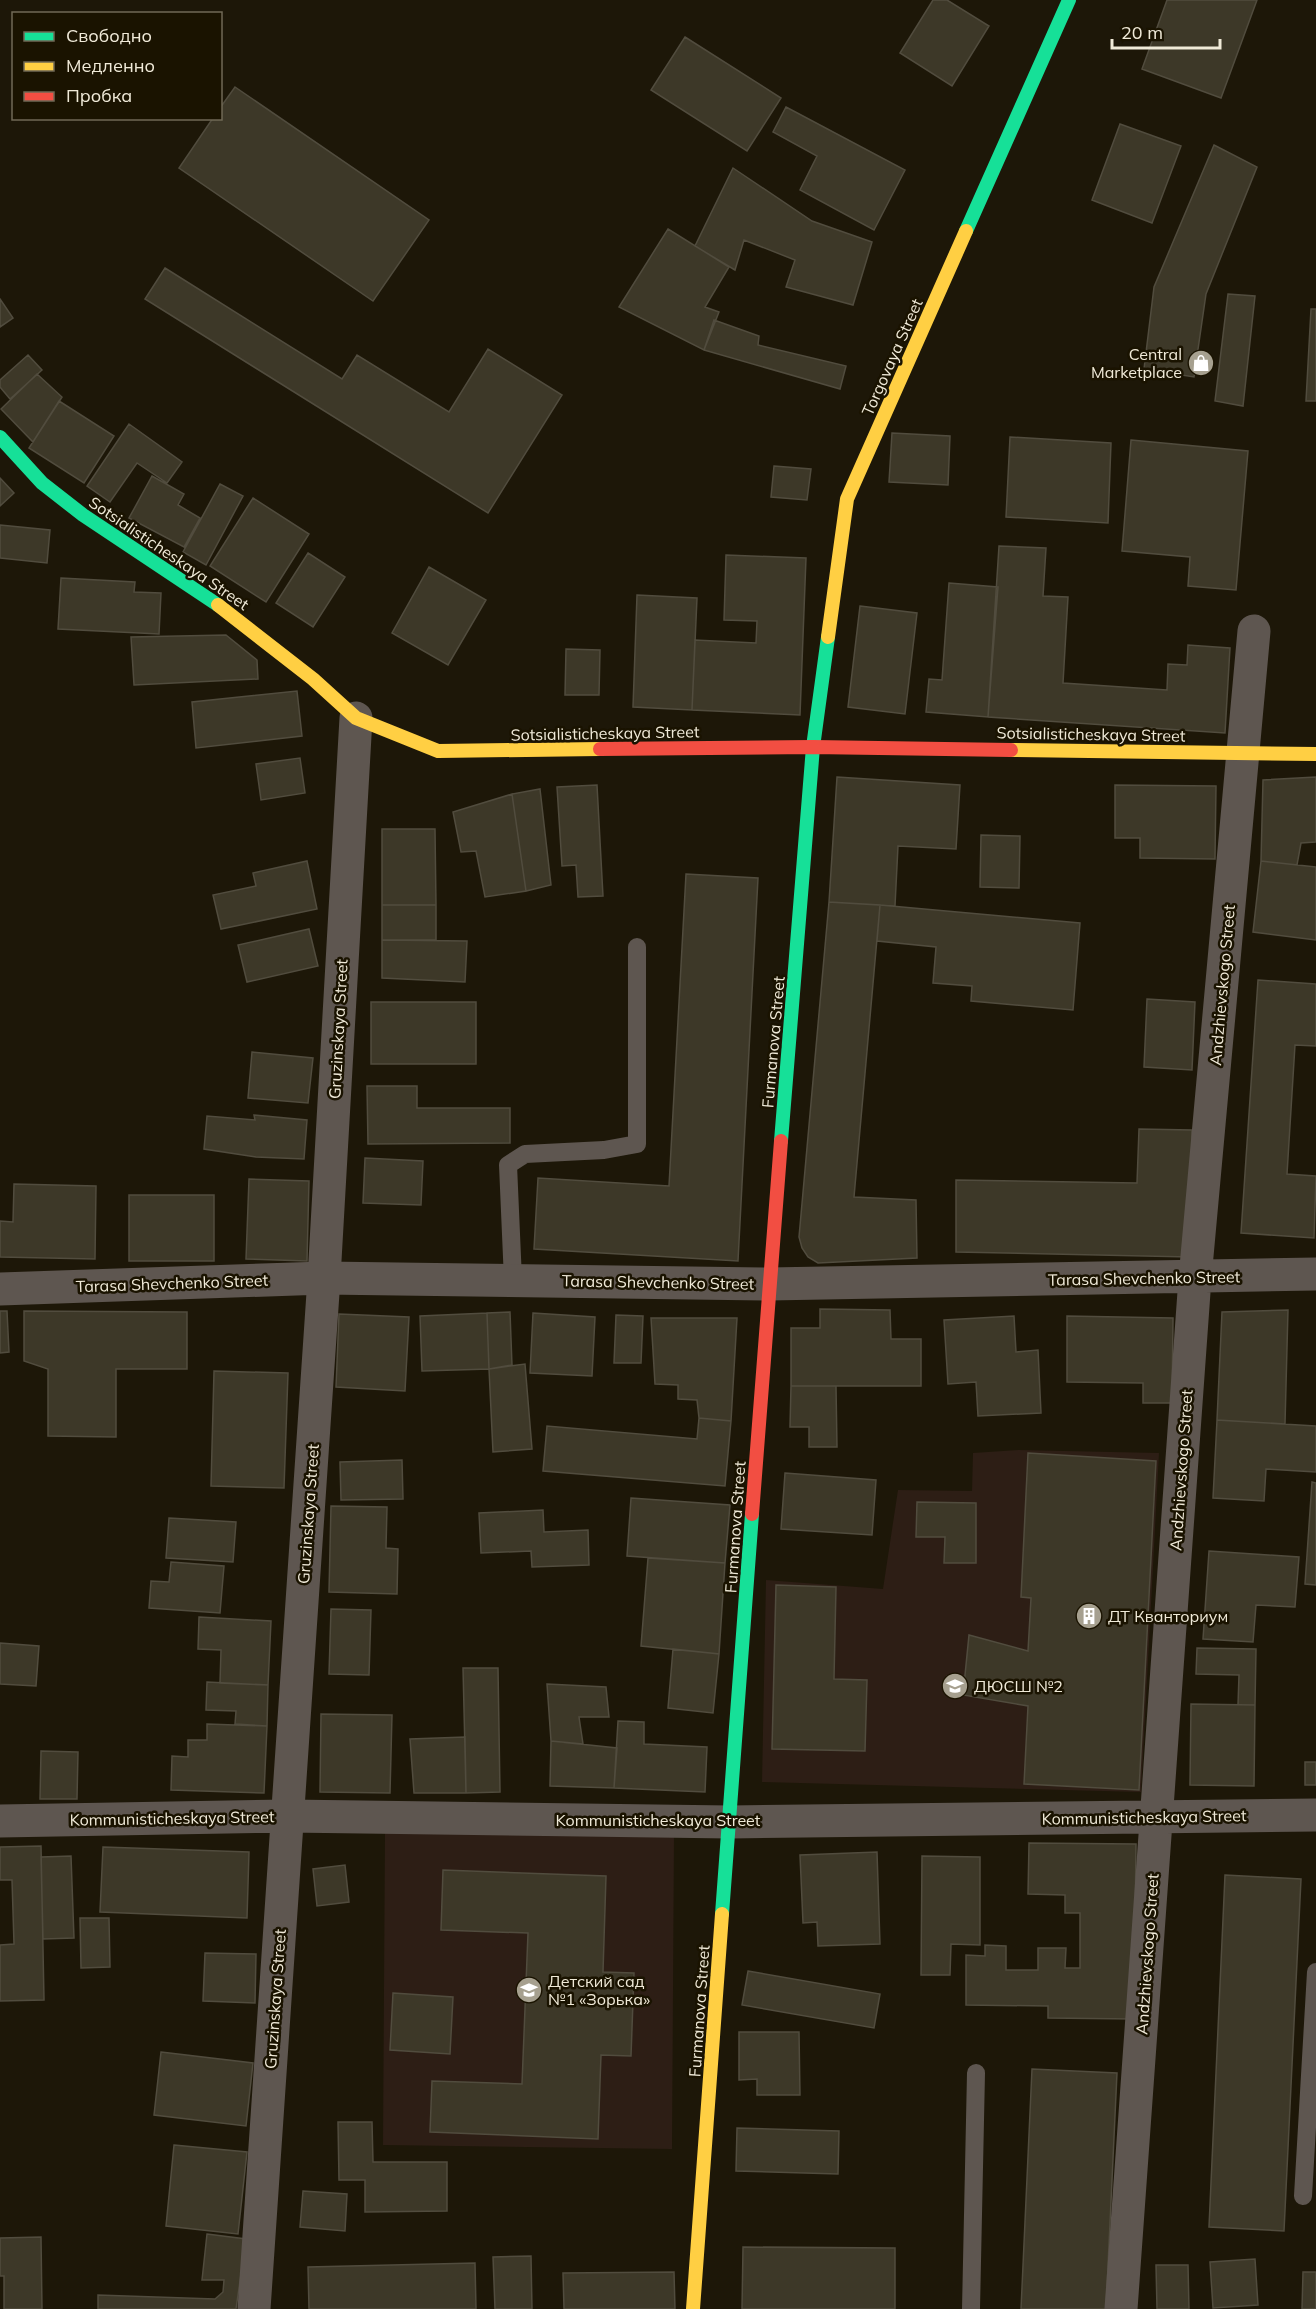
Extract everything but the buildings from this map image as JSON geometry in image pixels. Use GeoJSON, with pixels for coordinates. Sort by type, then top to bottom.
{"type":"FeatureCollection","features":[{"type":"Feature","properties":{"kind":"street","name":"Torgovaya Street"},"geometry":{"type":"LineString","coordinates":[[813,747],[847,499],[1069,0]]}},
{"type":"Feature","properties":{"kind":"street","name":"Sotsialisticheskaya Street"},"geometry":{"type":"LineString","coordinates":[[0,437],[50,489],[83,515],[201,591],[313,679],[356,718],[438,751],[813,747],[1316,754]]}},
{"type":"Feature","properties":{"kind":"street","name":"Andzhievskogo Street"},"geometry":{"type":"LineString","coordinates":[[1121,2309],[1195,1278],[1254,632]]}},
{"type":"Feature","properties":{"kind":"street","name":"Gruzinskaya Street"},"geometry":{"type":"LineString","coordinates":[[254,2309],[324,1278],[356,718]]}},
{"type":"Feature","properties":{"kind":"street","name":"Furmanova Street"},"geometry":{"type":"LineString","coordinates":[[693,2309],[813,747]]}},
{"type":"Feature","properties":{"kind":"street","name":"Tarasa Shevchenko Street"},"geometry":{"type":"LineString","coordinates":[[0,1289],[324,1278],[770,1284],[1316,1274]]}},
{"type":"Feature","properties":{"kind":"street","name":"Kommunisticheskaya Street"},"geometry":{"type":"LineString","coordinates":[[0,1821],[288,1816],[730,1822],[1316,1815]]}},
{"type":"Feature","properties":{"kind":"lane"},"geometry":{"type":"LineString","coordinates":[[513,1280],[508,1165],[525,1154],[593,1151],[638,1144],[637,947]]}},
{"type":"Feature","properties":{"kind":"lane"},"geometry":{"type":"LineString","coordinates":[[1303,2196],[1316,1972]]}},
{"type":"Feature","properties":{"kind":"lane"},"geometry":{"type":"LineString","coordinates":[[971,2309],[976,2073]]}},
{"type":"Feature","properties":{"kind":"shaded area","name":"ДЮСШ №2"},"geometry":{"type":"Polygon","coordinates":[[[1018,1450],[1159,1453],[1141,1792],[762,1782],[766,1580],[883,1589],[898,1490],[972,1491],[973,1453],[1018,1450]]]}},
{"type":"Feature","properties":{"kind":"shaded area","name":"Детский сад №1 «Зорька»"},"geometry":{"type":"Polygon","coordinates":[[[385,1832],[674,1834],[672,2149],[383,2145],[385,1832]]]}},
{"type":"Feature","properties":{"kind":"traffic: fast"},"geometry":{"type":"LineString","coordinates":[[966,231],[1069,0]]}},
{"type":"Feature","properties":{"kind":"traffic: fast"},"geometry":{"type":"LineString","coordinates":[[0,437],[42,483],[83,515],[218,605]]}},
{"type":"Feature","properties":{"kind":"traffic: fast"},"geometry":{"type":"LineString","coordinates":[[781,1141],[813,747],[828,637]]}},
{"type":"Feature","properties":{"kind":"traffic: fast"},"geometry":{"type":"LineString","coordinates":[[722,1914],[752,1514]]}},
{"type":"Feature","properties":{"kind":"traffic: slow"},"geometry":{"type":"LineString","coordinates":[[828,637],[847,499],[966,231]]}},
{"type":"Feature","properties":{"kind":"traffic: slow"},"geometry":{"type":"LineString","coordinates":[[218,605],[313,679],[356,718],[438,751],[600,749]]}},
{"type":"Feature","properties":{"kind":"traffic: slow"},"geometry":{"type":"LineString","coordinates":[[1011,750],[1316,754]]}},
{"type":"Feature","properties":{"kind":"traffic: slow"},"geometry":{"type":"LineString","coordinates":[[693,2309],[722,1914]]}},
{"type":"Feature","properties":{"kind":"traffic: jam"},"geometry":{"type":"LineString","coordinates":[[600,749],[813,747],[1011,750]]}},
{"type":"Feature","properties":{"kind":"traffic: jam"},"geometry":{"type":"LineString","coordinates":[[752,1514],[781,1141]]}},
{"type":"Feature","properties":{"kind":"place","name":"Central Marketplace"},"geometry":{"type":"Point","coordinates":[1201,363]}},
{"type":"Feature","properties":{"kind":"place","name":"ДТ Кванториум"},"geometry":{"type":"Point","coordinates":[1089,1616]}},
{"type":"Feature","properties":{"kind":"place","name":"ДЮСШ №2"},"geometry":{"type":"Point","coordinates":[955,1686]}},
{"type":"Feature","properties":{"kind":"place","name":"Детский сад №1 «Зорька»"},"geometry":{"type":"Point","coordinates":[529,1990]}}]}
